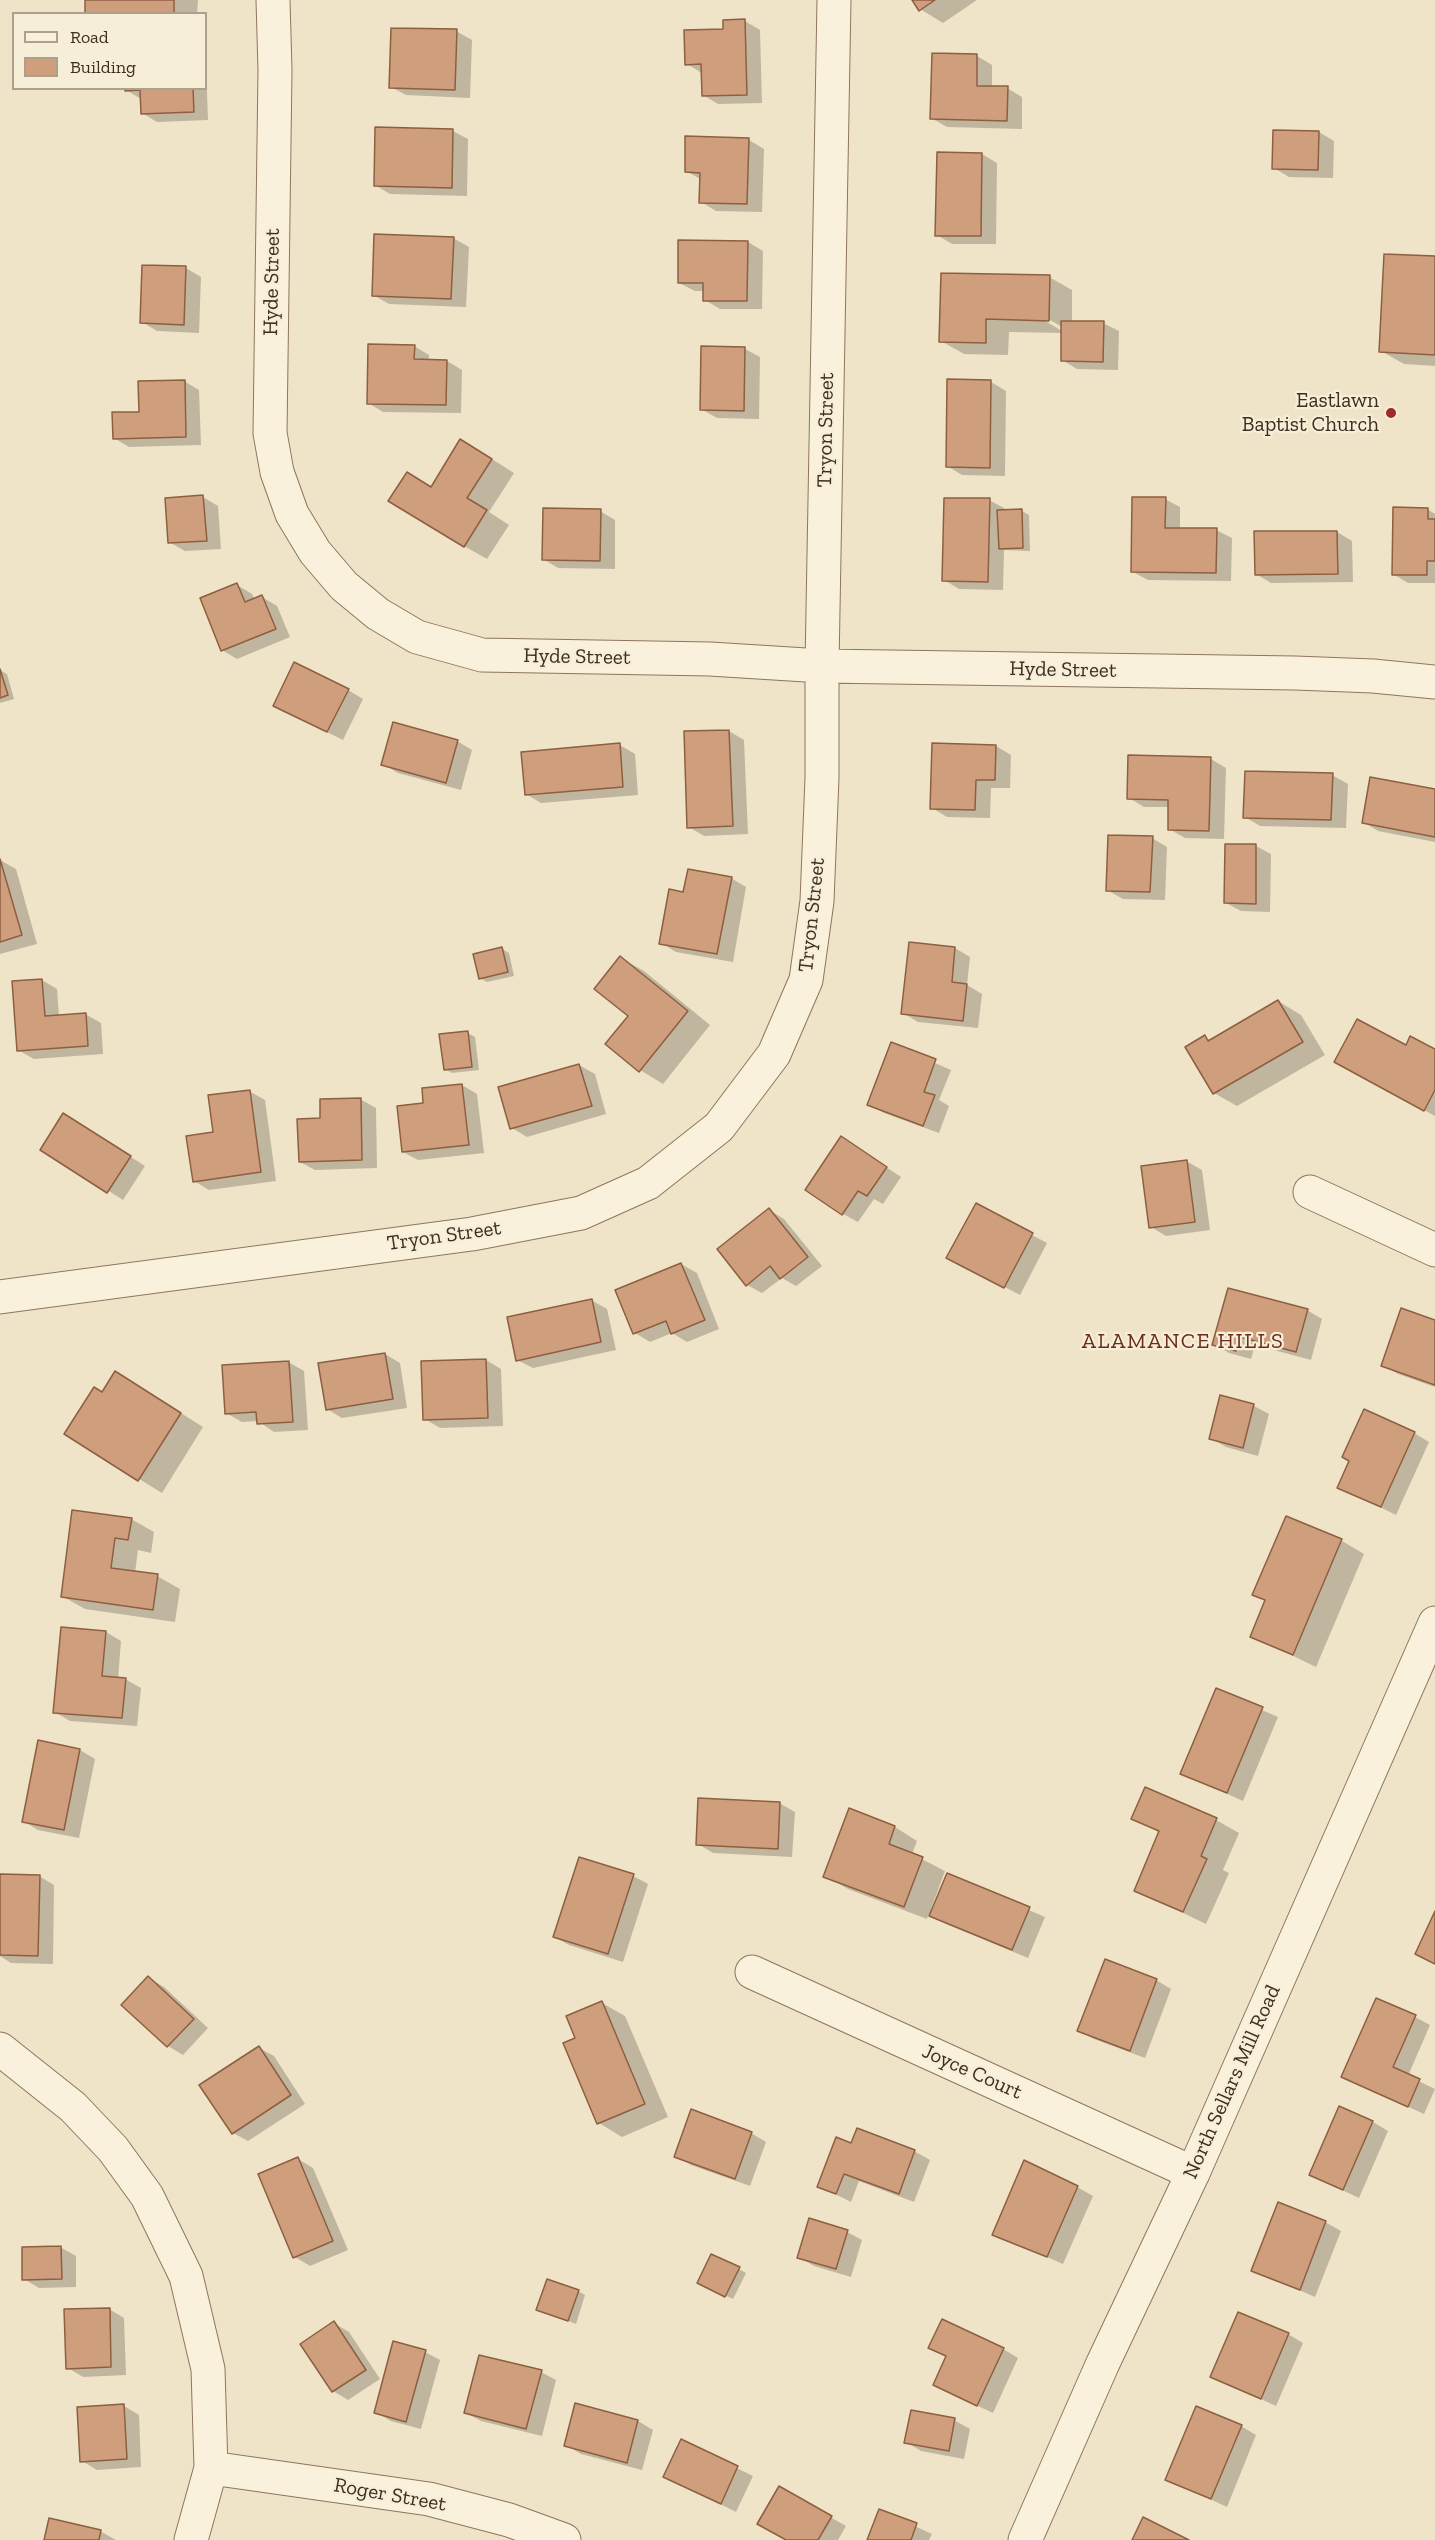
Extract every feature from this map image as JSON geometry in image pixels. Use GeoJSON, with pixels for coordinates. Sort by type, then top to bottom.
{"type":"FeatureCollection","features":[{"type":"Feature","properties":{"kind":"street","name":"Hyde Street"},"geometry":{"type":"LineString","coordinates":[[273,0],[275,70],[270,434],[277,472],[292,514],[315,552],[344,586],[378,614],[417,637],[482,655],[710,659],[822,666],[1296,673],[1373,676],[1435,682]]}},
{"type":"Feature","properties":{"kind":"street","name":"Tryon Street"},"geometry":{"type":"LineString","coordinates":[[0,1297],[472,1234],[581,1213],[648,1183],[719,1127],[774,1054],[806,980],[817,890],[822,778],[834,0]]}},
{"type":"Feature","properties":{"kind":"street"},"geometry":{"type":"LineString","coordinates":[[1310,1192],[1435,1250]]}},
{"type":"Feature","properties":{"kind":"street","name":"North Sellars Mill Road"},"geometry":{"type":"LineString","coordinates":[[1025,2540],[1103,2363],[1193,2173],[1435,1623]]}},
{"type":"Feature","properties":{"kind":"street","name":"Joyce Court"},"geometry":{"type":"LineString","coordinates":[[752,1972],[1193,2173]]}},
{"type":"Feature","properties":{"kind":"street"},"geometry":{"type":"LineString","coordinates":[[0,2049],[73,2107],[113,2149],[147,2196],[162,2222],[186,2276],[208,2369],[211,2468],[190,2540]]}},
{"type":"Feature","properties":{"kind":"street","name":"Roger Street"},"geometry":{"type":"LineString","coordinates":[[211,2468],[429,2499],[509,2520],[564,2540]]}},
{"type":"Feature","properties":{"kind":"building"},"geometry":{"type":"Polygon","coordinates":[[[85,0],[174,0],[174,12],[85,12],[85,0]]]}},
{"type":"Feature","properties":{"kind":"building"},"geometry":{"type":"Polygon","coordinates":[[[912,0],[935,0],[919,11],[912,0]]]}},
{"type":"Feature","properties":{"kind":"building"},"geometry":{"type":"Polygon","coordinates":[[[745,19],[747,95],[702,96],[701,64],[685,65],[684,30],[723,29],[723,20],[745,19]]]}},
{"type":"Feature","properties":{"kind":"building"},"geometry":{"type":"Polygon","coordinates":[[[391,28],[457,29],[455,90],[389,88],[391,28]]]}},
{"type":"Feature","properties":{"kind":"building"},"geometry":{"type":"Polygon","coordinates":[[[932,53],[977,54],[977,86],[1008,86],[1007,121],[930,119],[932,53]]]}},
{"type":"Feature","properties":{"kind":"building"},"geometry":{"type":"Polygon","coordinates":[[[140,90],[193,90],[194,112],[141,114],[140,90]]]}},
{"type":"Feature","properties":{"kind":"building"},"geometry":{"type":"Polygon","coordinates":[[[375,127],[453,129],[452,188],[374,186],[375,127]]]}},
{"type":"Feature","properties":{"kind":"building"},"geometry":{"type":"Polygon","coordinates":[[[1273,130],[1319,131],[1318,170],[1272,169],[1273,130]]]}},
{"type":"Feature","properties":{"kind":"building"},"geometry":{"type":"Polygon","coordinates":[[[685,136],[749,138],[747,204],[699,203],[700,173],[685,172],[685,136]]]}},
{"type":"Feature","properties":{"kind":"building"},"geometry":{"type":"Polygon","coordinates":[[[937,152],[982,153],[981,236],[935,236],[937,152]]]}},
{"type":"Feature","properties":{"kind":"building"},"geometry":{"type":"Polygon","coordinates":[[[374,234],[454,237],[451,299],[372,296],[374,234]]]}},
{"type":"Feature","properties":{"kind":"building"},"geometry":{"type":"Polygon","coordinates":[[[678,240],[748,241],[747,301],[703,301],[703,283],[678,283],[678,240]]]}},
{"type":"Feature","properties":{"kind":"building"},"geometry":{"type":"Polygon","coordinates":[[[1384,254],[1435,256],[1435,355],[1379,352],[1384,254]]]}},
{"type":"Feature","properties":{"kind":"building"},"geometry":{"type":"Polygon","coordinates":[[[142,265],[186,266],[184,325],[140,323],[142,265]]]}},
{"type":"Feature","properties":{"kind":"building"},"geometry":{"type":"Polygon","coordinates":[[[941,273],[1050,275],[1049,321],[986,319],[986,343],[939,342],[941,273]]]}},
{"type":"Feature","properties":{"kind":"building"},"geometry":{"type":"Polygon","coordinates":[[[1061,321],[1104,321],[1103,362],[1061,361],[1061,321]]]}},
{"type":"Feature","properties":{"kind":"building"},"geometry":{"type":"Polygon","coordinates":[[[368,344],[415,345],[414,359],[447,360],[446,405],[367,404],[368,344]]]}},
{"type":"Feature","properties":{"kind":"building"},"geometry":{"type":"Polygon","coordinates":[[[701,346],[745,347],[744,411],[700,410],[701,346]]]}},
{"type":"Feature","properties":{"kind":"building"},"geometry":{"type":"Polygon","coordinates":[[[947,379],[991,380],[990,468],[946,467],[947,379]]]}},
{"type":"Feature","properties":{"kind":"building"},"geometry":{"type":"Polygon","coordinates":[[[185,380],[186,437],[113,439],[112,412],[139,412],[138,381],[185,380]]]}},
{"type":"Feature","properties":{"kind":"building"},"geometry":{"type":"Polygon","coordinates":[[[460,439],[492,459],[467,498],[487,510],[464,547],[388,501],[407,472],[431,487],[460,439]]]}},
{"type":"Feature","properties":{"kind":"building"},"geometry":{"type":"Polygon","coordinates":[[[203,495],[207,541],[168,543],[165,498],[203,495]]]}},
{"type":"Feature","properties":{"kind":"building"},"geometry":{"type":"Polygon","coordinates":[[[1132,497],[1166,497],[1165,528],[1217,528],[1216,573],[1131,572],[1132,497]]]}},
{"type":"Feature","properties":{"kind":"building"},"geometry":{"type":"Polygon","coordinates":[[[944,498],[990,498],[988,582],[942,581],[944,498]]]}},
{"type":"Feature","properties":{"kind":"building"},"geometry":{"type":"Polygon","coordinates":[[[1393,507],[1428,508],[1428,519],[1435,519],[1435,561],[1427,561],[1427,575],[1392,575],[1393,507]]]}},
{"type":"Feature","properties":{"kind":"building"},"geometry":{"type":"Polygon","coordinates":[[[543,508],[601,509],[600,561],[542,560],[543,508]]]}},
{"type":"Feature","properties":{"kind":"building"},"geometry":{"type":"Polygon","coordinates":[[[1022,509],[1023,548],[999,549],[997,510],[1022,509]]]}},
{"type":"Feature","properties":{"kind":"building"},"geometry":{"type":"Polygon","coordinates":[[[1254,531],[1337,531],[1338,574],[1255,575],[1254,531]]]}},
{"type":"Feature","properties":{"kind":"building"},"geometry":{"type":"Polygon","coordinates":[[[237,583],[245,602],[262,595],[276,629],[221,651],[200,598],[237,583]]]}},
{"type":"Feature","properties":{"kind":"building"},"geometry":{"type":"Polygon","coordinates":[[[294,662],[349,689],[327,732],[273,706],[294,662]]]}},
{"type":"Feature","properties":{"kind":"building"},"geometry":{"type":"Polygon","coordinates":[[[0,669],[8,695],[0,698],[0,669]]]}},
{"type":"Feature","properties":{"kind":"building"},"geometry":{"type":"Polygon","coordinates":[[[393,722],[458,740],[446,783],[381,765],[393,722]]]}},
{"type":"Feature","properties":{"kind":"building"},"geometry":{"type":"Polygon","coordinates":[[[729,730],[733,826],[687,828],[684,731],[729,730]]]}},
{"type":"Feature","properties":{"kind":"building"},"geometry":{"type":"Polygon","coordinates":[[[620,743],[623,787],[525,795],[521,752],[620,743]]]}},
{"type":"Feature","properties":{"kind":"building"},"geometry":{"type":"Polygon","coordinates":[[[932,743],[996,745],[995,780],[976,780],[975,810],[930,809],[932,743]]]}},
{"type":"Feature","properties":{"kind":"building"},"geometry":{"type":"Polygon","coordinates":[[[1128,755],[1211,757],[1209,831],[1168,830],[1168,800],[1127,799],[1128,755]]]}},
{"type":"Feature","properties":{"kind":"building"},"geometry":{"type":"Polygon","coordinates":[[[1245,771],[1333,773],[1331,820],[1243,818],[1245,771]]]}},
{"type":"Feature","properties":{"kind":"building"},"geometry":{"type":"Polygon","coordinates":[[[1370,777],[1435,789],[1435,837],[1362,823],[1370,777]]]}},
{"type":"Feature","properties":{"kind":"building"},"geometry":{"type":"Polygon","coordinates":[[[1108,835],[1153,836],[1150,892],[1106,891],[1108,835]]]}},
{"type":"Feature","properties":{"kind":"building"},"geometry":{"type":"Polygon","coordinates":[[[1225,844],[1256,844],[1256,904],[1224,903],[1225,844]]]}},
{"type":"Feature","properties":{"kind":"building"},"geometry":{"type":"Polygon","coordinates":[[[0,859],[22,935],[0,942],[0,859]]]}},
{"type":"Feature","properties":{"kind":"building"},"geometry":{"type":"Polygon","coordinates":[[[688,869],[732,877],[717,954],[659,944],[669,889],[683,892],[688,869]]]}},
{"type":"Feature","properties":{"kind":"building"},"geometry":{"type":"Polygon","coordinates":[[[909,942],[955,947],[952,982],[967,984],[963,1021],[901,1014],[909,942]]]}},
{"type":"Feature","properties":{"kind":"building"},"geometry":{"type":"Polygon","coordinates":[[[502,947],[508,972],[479,979],[473,954],[502,947]]]}},
{"type":"Feature","properties":{"kind":"building"},"geometry":{"type":"Polygon","coordinates":[[[620,956],[688,1011],[639,1072],[605,1044],[628,1016],[594,989],[620,956]]]}},
{"type":"Feature","properties":{"kind":"building"},"geometry":{"type":"Polygon","coordinates":[[[42,979],[45,1016],[86,1013],[88,1046],[17,1051],[12,981],[42,979]]]}},
{"type":"Feature","properties":{"kind":"building"},"geometry":{"type":"Polygon","coordinates":[[[1278,1000],[1303,1042],[1213,1094],[1185,1047],[1205,1035],[1208,1041],[1278,1000]]]}},
{"type":"Feature","properties":{"kind":"building"},"geometry":{"type":"Polygon","coordinates":[[[1357,1019],[1406,1045],[1410,1036],[1435,1049],[1435,1090],[1424,1111],[1334,1062],[1357,1019]]]}},
{"type":"Feature","properties":{"kind":"building"},"geometry":{"type":"Polygon","coordinates":[[[468,1031],[472,1067],[444,1070],[439,1034],[468,1031]]]}},
{"type":"Feature","properties":{"kind":"building"},"geometry":{"type":"Polygon","coordinates":[[[891,1042],[936,1059],[924,1092],[935,1095],[923,1126],[867,1105],[891,1042]]]}},
{"type":"Feature","properties":{"kind":"building"},"geometry":{"type":"Polygon","coordinates":[[[579,1064],[592,1106],[510,1129],[498,1087],[579,1064]]]}},
{"type":"Feature","properties":{"kind":"building"},"geometry":{"type":"Polygon","coordinates":[[[462,1084],[469,1145],[402,1152],[397,1106],[423,1103],[422,1088],[462,1084]]]}},
{"type":"Feature","properties":{"kind":"building"},"geometry":{"type":"Polygon","coordinates":[[[250,1090],[261,1172],[193,1182],[186,1136],[213,1132],[208,1095],[250,1090]]]}},
{"type":"Feature","properties":{"kind":"building"},"geometry":{"type":"Polygon","coordinates":[[[361,1098],[362,1160],[299,1162],[297,1119],[320,1118],[320,1099],[361,1098]]]}},
{"type":"Feature","properties":{"kind":"building"},"geometry":{"type":"Polygon","coordinates":[[[63,1113],[131,1156],[107,1193],[40,1150],[63,1113]]]}},
{"type":"Feature","properties":{"kind":"building"},"geometry":{"type":"Polygon","coordinates":[[[841,1136],[887,1167],[867,1196],[858,1191],[842,1215],[805,1190],[841,1136]]]}},
{"type":"Feature","properties":{"kind":"building"},"geometry":{"type":"Polygon","coordinates":[[[1187,1160],[1195,1222],[1149,1228],[1141,1166],[1187,1160]]]}},
{"type":"Feature","properties":{"kind":"building"},"geometry":{"type":"Polygon","coordinates":[[[976,1203],[1033,1233],[1004,1288],[946,1258],[976,1203]]]}},
{"type":"Feature","properties":{"kind":"building"},"geometry":{"type":"Polygon","coordinates":[[[769,1208],[808,1257],[780,1279],[770,1266],[746,1286],[717,1249],[769,1208]]]}},
{"type":"Feature","properties":{"kind":"building"},"geometry":{"type":"Polygon","coordinates":[[[681,1263],[705,1320],[671,1334],[666,1321],[633,1334],[615,1290],[681,1263]]]}},
{"type":"Feature","properties":{"kind":"building"},"geometry":{"type":"Polygon","coordinates":[[[1228,1288],[1308,1309],[1296,1352],[1240,1337],[1236,1351],[1212,1345],[1228,1288]]]}},
{"type":"Feature","properties":{"kind":"building"},"geometry":{"type":"Polygon","coordinates":[[[592,1299],[601,1342],[516,1361],[507,1317],[592,1299]]]}},
{"type":"Feature","properties":{"kind":"building"},"geometry":{"type":"Polygon","coordinates":[[[1401,1308],[1435,1320],[1435,1385],[1381,1366],[1401,1308]]]}},
{"type":"Feature","properties":{"kind":"building"},"geometry":{"type":"Polygon","coordinates":[[[385,1353],[393,1399],[326,1410],[318,1363],[385,1353]]]}},
{"type":"Feature","properties":{"kind":"building"},"geometry":{"type":"Polygon","coordinates":[[[486,1359],[488,1418],[423,1420],[421,1361],[486,1359]]]}},
{"type":"Feature","properties":{"kind":"building"},"geometry":{"type":"Polygon","coordinates":[[[289,1361],[293,1422],[257,1424],[256,1412],[225,1414],[222,1365],[289,1361]]]}},
{"type":"Feature","properties":{"kind":"building"},"geometry":{"type":"Polygon","coordinates":[[[115,1371],[181,1413],[138,1481],[64,1434],[94,1387],[102,1392],[115,1371]]]}},
{"type":"Feature","properties":{"kind":"building"},"geometry":{"type":"Polygon","coordinates":[[[1220,1395],[1254,1404],[1243,1448],[1209,1439],[1220,1395]]]}},
{"type":"Feature","properties":{"kind":"building"},"geometry":{"type":"Polygon","coordinates":[[[1364,1409],[1415,1432],[1381,1507],[1337,1488],[1349,1461],[1342,1457],[1364,1409]]]}},
{"type":"Feature","properties":{"kind":"building"},"geometry":{"type":"Polygon","coordinates":[[[72,1510],[132,1518],[128,1540],[115,1538],[111,1568],[158,1574],[153,1610],[61,1597],[72,1510]]]}},
{"type":"Feature","properties":{"kind":"building"},"geometry":{"type":"Polygon","coordinates":[[[1286,1516],[1342,1539],[1293,1655],[1250,1637],[1265,1600],[1252,1595],[1286,1516]]]}},
{"type":"Feature","properties":{"kind":"building"},"geometry":{"type":"Polygon","coordinates":[[[61,1627],[106,1631],[102,1676],[126,1678],[122,1718],[53,1713],[61,1627]]]}},
{"type":"Feature","properties":{"kind":"building"},"geometry":{"type":"Polygon","coordinates":[[[1216,1688],[1263,1707],[1227,1793],[1180,1774],[1216,1688]]]}},
{"type":"Feature","properties":{"kind":"building"},"geometry":{"type":"Polygon","coordinates":[[[38,1740],[80,1749],[64,1830],[22,1822],[38,1740]]]}},
{"type":"Feature","properties":{"kind":"building"},"geometry":{"type":"Polygon","coordinates":[[[1145,1787],[1217,1818],[1201,1856],[1207,1859],[1183,1912],[1134,1891],[1159,1831],[1131,1819],[1145,1787]]]}},
{"type":"Feature","properties":{"kind":"building"},"geometry":{"type":"Polygon","coordinates":[[[698,1798],[780,1802],[778,1849],[696,1845],[698,1798]]]}},
{"type":"Feature","properties":{"kind":"building"},"geometry":{"type":"Polygon","coordinates":[[[849,1808],[895,1826],[889,1844],[923,1857],[904,1907],[823,1877],[849,1808]]]}},
{"type":"Feature","properties":{"kind":"building"},"geometry":{"type":"Polygon","coordinates":[[[579,1857],[634,1874],[608,1954],[553,1937],[579,1857]]]}},
{"type":"Feature","properties":{"kind":"building"},"geometry":{"type":"Polygon","coordinates":[[[947,1873],[1030,1907],[1012,1950],[929,1916],[947,1873]]]}},
{"type":"Feature","properties":{"kind":"building"},"geometry":{"type":"Polygon","coordinates":[[[0,1874],[40,1875],[38,1956],[0,1955],[0,1874]]]}},
{"type":"Feature","properties":{"kind":"building"},"geometry":{"type":"Polygon","coordinates":[[[1435,1911],[1435,1964],[1415,1954],[1435,1911]]]}},
{"type":"Feature","properties":{"kind":"building"},"geometry":{"type":"Polygon","coordinates":[[[1105,1959],[1157,1979],[1130,2051],[1077,2031],[1105,1959]]]}},
{"type":"Feature","properties":{"kind":"building"},"geometry":{"type":"Polygon","coordinates":[[[148,1976],[194,2019],[167,2047],[121,2005],[148,1976]]]}},
{"type":"Feature","properties":{"kind":"building"},"geometry":{"type":"Polygon","coordinates":[[[1376,1998],[1416,2015],[1393,2067],[1420,2079],[1408,2107],[1341,2077],[1376,1998]]]}},
{"type":"Feature","properties":{"kind":"building"},"geometry":{"type":"Polygon","coordinates":[[[602,2001],[645,2104],[597,2124],[563,2043],[575,2038],[566,2016],[602,2001]]]}},
{"type":"Feature","properties":{"kind":"building"},"geometry":{"type":"Polygon","coordinates":[[[259,2046],[291,2095],[232,2134],[199,2085],[259,2046]]]}},
{"type":"Feature","properties":{"kind":"building"},"geometry":{"type":"Polygon","coordinates":[[[1339,2106],[1373,2121],[1343,2190],[1309,2175],[1339,2106]]]}},
{"type":"Feature","properties":{"kind":"building"},"geometry":{"type":"Polygon","coordinates":[[[691,2109],[752,2132],[735,2179],[674,2157],[691,2109]]]}},
{"type":"Feature","properties":{"kind":"building"},"geometry":{"type":"Polygon","coordinates":[[[857,2128],[915,2150],[899,2194],[844,2174],[836,2194],[817,2187],[836,2137],[851,2143],[857,2128]]]}},
{"type":"Feature","properties":{"kind":"building"},"geometry":{"type":"Polygon","coordinates":[[[298,2157],[333,2241],[293,2258],[258,2174],[298,2157]]]}},
{"type":"Feature","properties":{"kind":"building"},"geometry":{"type":"Polygon","coordinates":[[[1024,2160],[1078,2186],[1047,2257],[992,2235],[1024,2160]]]}},
{"type":"Feature","properties":{"kind":"building"},"geometry":{"type":"Polygon","coordinates":[[[1278,2202],[1326,2221],[1300,2290],[1251,2271],[1278,2202]]]}},
{"type":"Feature","properties":{"kind":"building"},"geometry":{"type":"Polygon","coordinates":[[[809,2218],[848,2230],[836,2269],[797,2258],[809,2218]]]}},
{"type":"Feature","properties":{"kind":"building"},"geometry":{"type":"Polygon","coordinates":[[[61,2246],[62,2279],[22,2280],[22,2247],[61,2246]]]}},
{"type":"Feature","properties":{"kind":"building"},"geometry":{"type":"Polygon","coordinates":[[[711,2254],[740,2267],[725,2297],[697,2283],[711,2254]]]}},
{"type":"Feature","properties":{"kind":"building"},"geometry":{"type":"Polygon","coordinates":[[[547,2279],[579,2290],[568,2321],[536,2310],[547,2279]]]}},
{"type":"Feature","properties":{"kind":"building"},"geometry":{"type":"Polygon","coordinates":[[[110,2308],[111,2367],[66,2369],[64,2309],[110,2308]]]}},
{"type":"Feature","properties":{"kind":"building"},"geometry":{"type":"Polygon","coordinates":[[[1238,2312],[1289,2333],[1261,2399],[1210,2377],[1238,2312]]]}},
{"type":"Feature","properties":{"kind":"building"},"geometry":{"type":"Polygon","coordinates":[[[942,2319],[1004,2348],[977,2406],[933,2385],[946,2356],[928,2348],[942,2319]]]}},
{"type":"Feature","properties":{"kind":"building"},"geometry":{"type":"Polygon","coordinates":[[[334,2321],[366,2370],[332,2392],[300,2344],[334,2321]]]}},
{"type":"Feature","properties":{"kind":"building"},"geometry":{"type":"Polygon","coordinates":[[[393,2341],[426,2350],[406,2422],[374,2413],[393,2341]]]}},
{"type":"Feature","properties":{"kind":"building"},"geometry":{"type":"Polygon","coordinates":[[[479,2355],[542,2370],[526,2429],[464,2413],[479,2355]]]}},
{"type":"Feature","properties":{"kind":"building"},"geometry":{"type":"Polygon","coordinates":[[[575,2403],[638,2420],[627,2463],[564,2446],[575,2403]]]}},
{"type":"Feature","properties":{"kind":"building"},"geometry":{"type":"Polygon","coordinates":[[[124,2404],[127,2459],[80,2462],[77,2407],[124,2404]]]}},
{"type":"Feature","properties":{"kind":"building"},"geometry":{"type":"Polygon","coordinates":[[[1196,2406],[1242,2425],[1211,2499],[1165,2480],[1196,2406]]]}},
{"type":"Feature","properties":{"kind":"building"},"geometry":{"type":"Polygon","coordinates":[[[911,2410],[955,2418],[949,2451],[904,2443],[911,2410]]]}},
{"type":"Feature","properties":{"kind":"building"},"geometry":{"type":"Polygon","coordinates":[[[681,2439],[738,2466],[721,2504],[663,2477],[681,2439]]]}},
{"type":"Feature","properties":{"kind":"building"},"geometry":{"type":"Polygon","coordinates":[[[779,2486],[832,2516],[818,2540],[786,2540],[757,2524],[779,2486]]]}},
{"type":"Feature","properties":{"kind":"building"},"geometry":{"type":"Polygon","coordinates":[[[879,2509],[917,2523],[911,2540],[867,2540],[879,2509]]]}},
{"type":"Feature","properties":{"kind":"building"},"geometry":{"type":"Polygon","coordinates":[[[1143,2517],[1189,2540],[1132,2540],[1143,2517]]]}},
{"type":"Feature","properties":{"kind":"building"},"geometry":{"type":"Polygon","coordinates":[[[49,2518],[101,2530],[99,2540],[44,2540],[49,2518]]]}},
{"type":"Feature","properties":{"kind":"place","name":"Eastlawn Baptist Church"},"geometry":{"type":"Point","coordinates":[1391,413]}},
{"type":"Feature","properties":{"kind":"district","name":"ALAMANCE HILLS"},"geometry":{"type":"Point","coordinates":[1183,1342]}}]}
